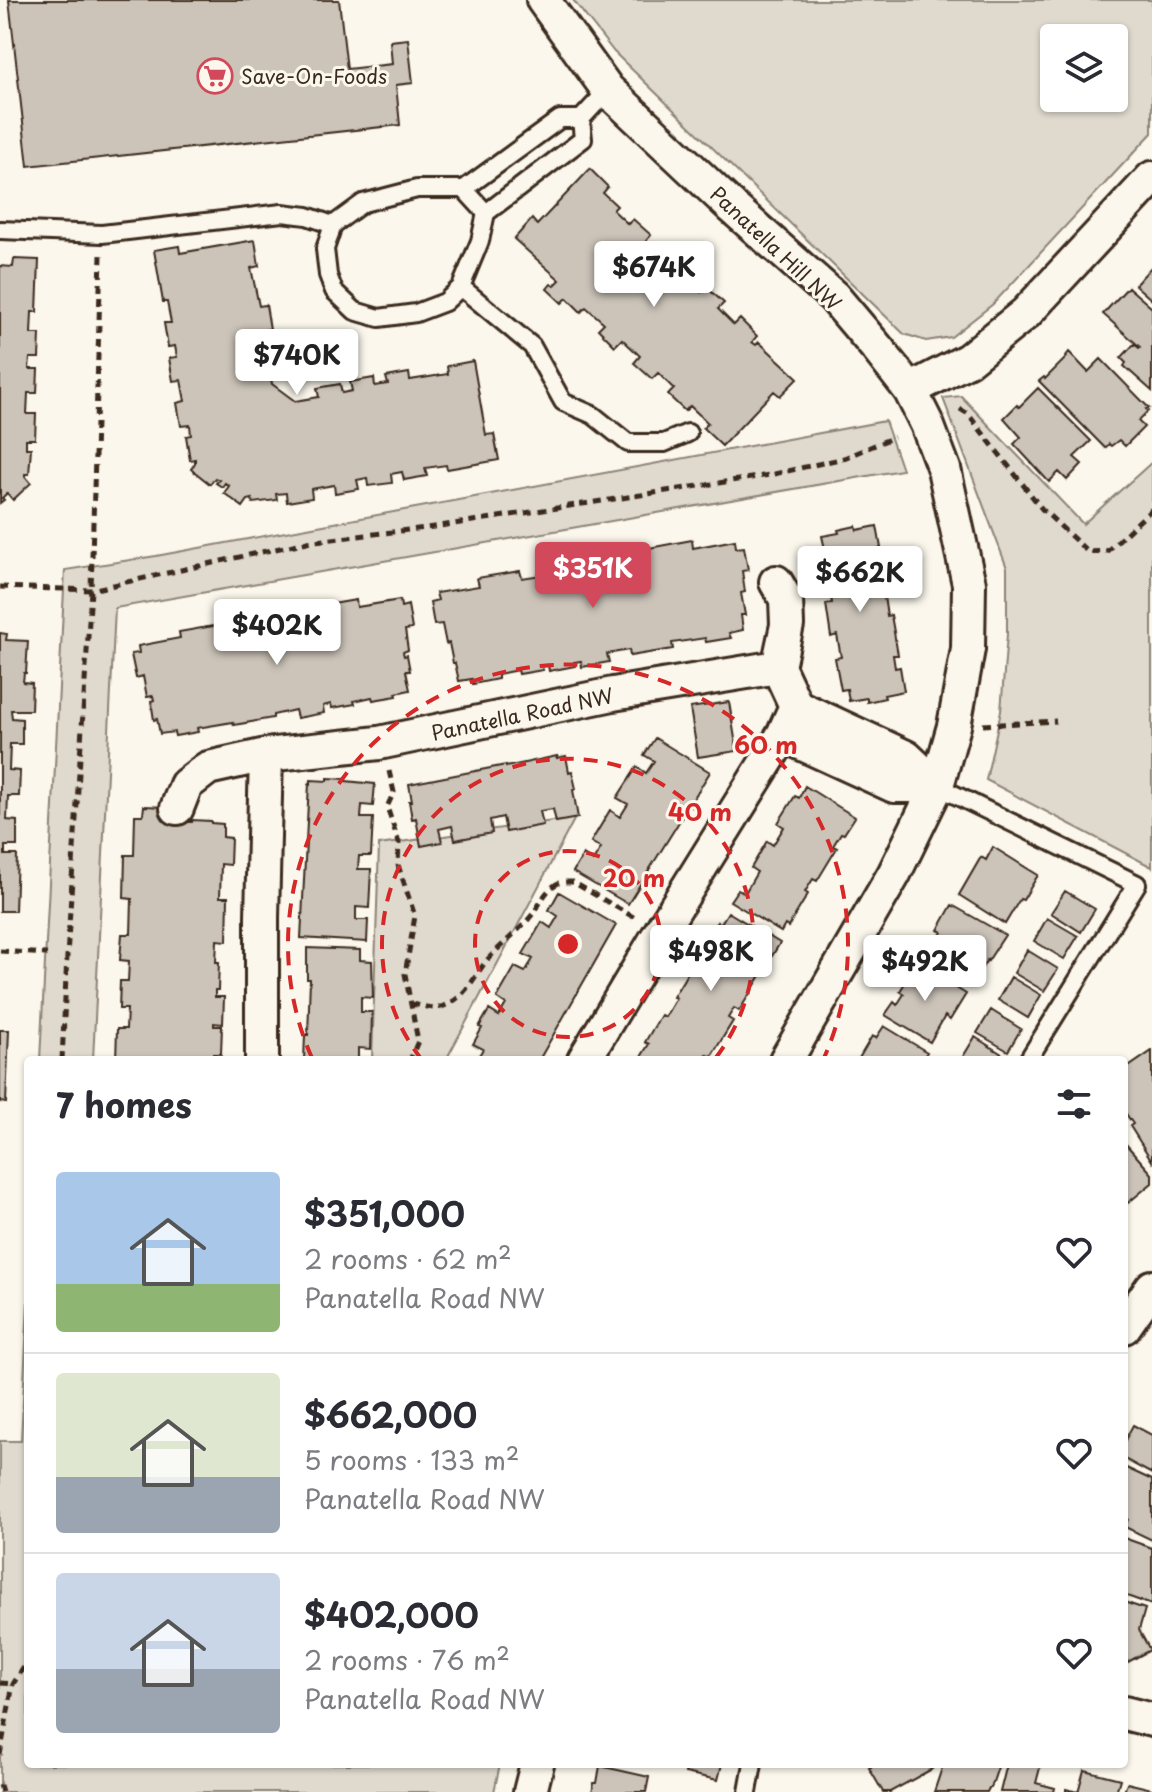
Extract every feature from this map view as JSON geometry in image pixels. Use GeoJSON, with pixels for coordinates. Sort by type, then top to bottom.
{"type":"FeatureCollection","features":[{"type":"Feature","properties":{"kind":"street","name":"Panatella Hill NW"},"geometry":{"type":"LineString","coordinates":[[543,0],[608,90],[732,207],[834,297],[910,390],[944,469],[969,584],[968,649],[954,726],[937,786],[894,874],[788,1056]]}},
{"type":"Feature","properties":{"kind":"street"},"geometry":{"type":"LineString","coordinates":[[910,390],[968,360],[1026,313],[1152,178]]}},
{"type":"Feature","properties":{"kind":"street"},"geometry":{"type":"LineString","coordinates":[[586,1056],[790,720],[778,667],[787,625],[786,599],[776,582]]}},
{"type":"Feature","properties":{"kind":"street","name":"Panatella Road NW"},"geometry":{"type":"LineString","coordinates":[[177,808],[186,785],[208,768],[266,755],[383,742],[613,694],[778,667]]}},
{"type":"Feature","properties":{"kind":"street"},"geometry":{"type":"LineString","coordinates":[[790,720],[894,786],[937,786]]}},
{"type":"Feature","properties":{"kind":"street"},"geometry":{"type":"LineString","coordinates":[[262,1056],[266,755]]}},
{"type":"Feature","properties":{"kind":"street"},"geometry":{"type":"LineString","coordinates":[[1128,1321],[1152,1287]]}},
{"type":"Feature","properties":{"kind":"street"},"geometry":{"type":"LineString","coordinates":[[1128,1714],[1152,1720]]}},
{"type":"Feature","properties":{"kind":"street"},"geometry":{"type":"LineString","coordinates":[[530,1792],[536,1768]]}},
{"type":"Feature","properties":{"kind":"lane"},"geometry":{"type":"LineString","coordinates":[[581,119],[583,139],[486,213],[480,241],[461,287],[445,302],[416,313],[379,318],[355,311],[334,291],[328,275],[325,249],[333,225],[363,203],[417,189],[464,189],[560,119],[581,119],[608,90]]}},
{"type":"Feature","properties":{"kind":"lane"},"geometry":{"type":"LineString","coordinates":[[464,189],[486,213]]}},
{"type":"Feature","properties":{"kind":"lane"},"geometry":{"type":"LineString","coordinates":[[0,230],[102,234],[282,213],[307,216],[333,225]]}},
{"type":"Feature","properties":{"kind":"lane"},"geometry":{"type":"LineString","coordinates":[[461,287],[532,346],[563,402],[593,415],[628,443],[664,443],[688,433]]}},
{"type":"Feature","properties":{"kind":"lane"},"geometry":{"type":"LineString","coordinates":[[937,786],[1137,884],[1030,1056]]}},
{"type":"Feature","properties":{"kind":"lane"},"geometry":{"type":"LineString","coordinates":[[748,1792],[752,1768]]}},
{"type":"Feature","properties":{"kind":"path"},"geometry":{"type":"LineString","coordinates":[[62,1056],[91,590],[102,234]]}},
{"type":"Feature","properties":{"kind":"path"},"geometry":{"type":"LineString","coordinates":[[960,409],[968,414],[1042,509],[1088,552],[1107,551],[1152,509]]}},
{"type":"Feature","properties":{"kind":"path"},"geometry":{"type":"LineString","coordinates":[[0,587],[91,590],[307,542],[434,527],[770,475],[844,458],[894,437]]}},
{"type":"Feature","properties":{"kind":"path"},"geometry":{"type":"LineString","coordinates":[[954,726],[1056,721]]}},
{"type":"Feature","properties":{"kind":"path"},"geometry":{"type":"LineString","coordinates":[[383,742],[394,792],[387,807],[399,843],[398,865],[415,916],[405,974],[418,1041],[412,1056]]}},
{"type":"Feature","properties":{"kind":"path"},"geometry":{"type":"LineString","coordinates":[[411,1004],[438,1008],[461,996],[470,988],[486,962],[533,914],[555,884],[573,882],[635,918],[646,918],[664,926]]}},
{"type":"Feature","properties":{"kind":"path"},"geometry":{"type":"LineString","coordinates":[[0,951],[47,954]]}},
{"type":"Feature","properties":{"kind":"path"},"geometry":{"type":"LineString","coordinates":[[0,1755],[13,1684],[24,1667]]}},
{"type":"Feature","properties":{"kind":"path"},"geometry":{"type":"LineString","coordinates":[[0,1683],[13,1684]]}},
{"type":"Feature","properties":{"kind":"path"},"geometry":{"type":"LineString","coordinates":[[0,1785],[2,1792]]}},
{"type":"Feature","properties":{"kind":"shaded area"},"geometry":{"type":"Polygon","coordinates":[[[573,0],[1152,0],[1152,133],[993,304],[951,337],[926,341],[904,334],[614,52],[573,0]]]}},
{"type":"Feature","properties":{"kind":"shaded area"},"geometry":{"type":"Polygon","coordinates":[[[961,396],[1083,524],[1152,462],[1152,867],[986,780],[1001,711],[1007,634],[1007,568],[943,398],[961,396]]]}},
{"type":"Feature","properties":{"kind":"shaded area"},"geometry":{"type":"Polygon","coordinates":[[[885,421],[902,470],[115,608],[93,1056],[40,1056],[65,570],[156,556],[885,421]]]}},
{"type":"Feature","properties":{"kind":"shaded area"},"geometry":{"type":"Polygon","coordinates":[[[575,818],[448,1056],[372,1056],[379,845],[575,818]]]}},
{"type":"Feature","properties":{"kind":"shaded area"},"geometry":{"type":"Polygon","coordinates":[[[24,1381],[24,1768],[499,1768],[494,1792],[0,1792],[0,1441],[21,1441],[24,1381]]]}},
{"type":"Feature","properties":{"kind":"building","name":"Save-On-Foods"},"geometry":{"type":"Polygon","coordinates":[[[9,0],[339,0],[347,69],[392,64],[390,41],[408,39],[413,83],[396,85],[400,125],[28,166],[9,0]]]}},
{"type":"Feature","properties":{"kind":"building"},"geometry":{"type":"Polygon","coordinates":[[[590,169],[608,187],[603,193],[617,206],[613,210],[628,224],[633,219],[651,235],[646,241],[664,260],[670,253],[688,269],[683,274],[701,292],[706,287],[724,303],[718,309],[734,325],[740,319],[757,336],[752,342],[756,345],[759,342],[798,378],[780,396],[774,391],[722,446],[703,428],[708,423],[690,406],[685,411],[668,395],[674,389],[658,373],[652,379],[634,363],[640,356],[622,339],[615,346],[598,329],[604,323],[586,307],[581,312],[567,298],[562,303],[547,289],[560,280],[514,239],[532,219],[537,225],[590,169]]]}},
{"type":"Feature","properties":{"kind":"building"},"geometry":{"type":"Polygon","coordinates":[[[255,240],[259,266],[251,268],[259,306],[266,305],[270,329],[262,330],[264,340],[272,339],[276,363],[269,364],[272,384],[295,401],[319,397],[317,388],[340,384],[342,393],[352,391],[350,382],[374,378],[375,386],[388,384],[386,377],[409,373],[410,380],[448,374],[447,366],[473,361],[486,435],[494,434],[499,460],[447,469],[446,465],[425,468],[427,476],[404,480],[402,472],[391,474],[392,483],[368,486],[367,478],[357,480],[359,489],[335,493],[334,485],[311,489],[312,498],[287,502],[286,493],[276,494],[277,500],[253,503],[252,499],[243,507],[224,493],[229,486],[225,483],[222,487],[215,478],[210,484],[191,469],[195,459],[190,460],[186,436],[191,435],[190,425],[181,426],[177,403],[185,401],[181,380],[173,381],[169,358],[177,357],[175,346],[168,347],[164,323],[171,323],[167,302],[163,302],[154,250],[179,246],[180,253],[255,240]]]}},
{"type":"Feature","properties":{"kind":"building"},"geometry":{"type":"Polygon","coordinates":[[[14,259],[39,260],[37,312],[32,312],[31,334],[40,334],[39,358],[30,358],[29,369],[38,369],[37,393],[28,393],[27,414],[36,414],[35,439],[26,439],[26,448],[31,448],[29,474],[25,476],[31,483],[13,500],[7,493],[0,503],[0,266],[13,267],[14,259]]]}},
{"type":"Feature","properties":{"kind":"building"},"geometry":{"type":"Polygon","coordinates":[[[1152,266],[1152,300],[1135,285],[1152,266]]]}},
{"type":"Feature","properties":{"kind":"building"},"geometry":{"type":"Polygon","coordinates":[[[1128,287],[1152,308],[1152,391],[1124,366],[1126,363],[1121,358],[1134,344],[1140,347],[1103,314],[1128,287]]]}},
{"type":"Feature","properties":{"kind":"building"},"geometry":{"type":"Polygon","coordinates":[[[1069,352],[1088,372],[1101,359],[1149,408],[1138,421],[1144,427],[1125,446],[1119,440],[1105,448],[1039,381],[1045,379],[1069,352]]]}},
{"type":"Feature","properties":{"kind":"building"},"geometry":{"type":"Polygon","coordinates":[[[1038,388],[1091,441],[1074,457],[1082,464],[1067,480],[1059,472],[1049,482],[1014,444],[1021,437],[1004,418],[1038,388]]]}},
{"type":"Feature","properties":{"kind":"building"},"geometry":{"type":"Polygon","coordinates":[[[856,526],[857,530],[877,526],[881,548],[876,549],[878,562],[884,561],[888,583],[882,584],[898,655],[893,655],[895,668],[900,667],[904,691],[867,702],[867,698],[849,701],[847,689],[841,690],[835,658],[841,657],[837,635],[831,637],[826,604],[832,603],[832,584],[824,585],[818,551],[825,549],[822,536],[856,526]]]}},
{"type":"Feature","properties":{"kind":"building"},"geometry":{"type":"Polygon","coordinates":[[[692,540],[693,548],[735,540],[736,548],[744,547],[748,570],[742,571],[745,592],[741,593],[745,615],[741,615],[743,630],[729,633],[731,638],[672,643],[673,649],[630,656],[629,650],[607,654],[609,662],[582,667],[581,661],[574,662],[575,666],[549,671],[548,665],[542,666],[543,670],[498,674],[498,679],[473,684],[472,679],[459,681],[442,624],[434,625],[430,602],[438,600],[436,593],[479,586],[477,578],[520,571],[522,578],[542,575],[541,566],[568,562],[569,570],[589,566],[588,559],[614,554],[615,561],[650,555],[649,548],[692,540]]]}},
{"type":"Feature","properties":{"kind":"building"},"geometry":{"type":"Polygon","coordinates":[[[356,600],[357,607],[400,600],[401,607],[408,605],[412,629],[405,630],[408,650],[403,652],[404,656],[407,655],[410,671],[406,671],[410,690],[396,693],[397,696],[354,701],[355,704],[332,708],[331,704],[323,706],[324,713],[297,718],[295,710],[273,715],[273,718],[197,728],[198,732],[175,736],[174,732],[160,734],[157,719],[154,720],[153,696],[147,697],[143,676],[136,678],[131,654],[139,653],[138,646],[180,638],[179,632],[219,625],[220,631],[257,625],[256,618],[280,614],[281,621],[317,615],[315,607],[356,600]]]}},
{"type":"Feature","properties":{"kind":"building"},"geometry":{"type":"Polygon","coordinates":[[[0,633],[7,634],[6,640],[28,641],[23,682],[32,683],[31,710],[11,710],[12,718],[22,719],[22,744],[10,744],[9,770],[20,771],[19,796],[8,796],[7,820],[17,821],[17,846],[5,846],[5,855],[17,855],[15,911],[0,911],[0,633]]]}},
{"type":"Feature","properties":{"kind":"building"},"geometry":{"type":"Polygon","coordinates":[[[729,702],[737,751],[698,757],[690,708],[729,702]]]}},
{"type":"Feature","properties":{"kind":"building"},"geometry":{"type":"Polygon","coordinates":[[[655,738],[710,772],[628,904],[573,872],[583,855],[593,861],[601,848],[591,842],[610,810],[620,817],[628,804],[617,798],[637,767],[646,773],[654,761],[644,755],[655,738]]]}},
{"type":"Feature","properties":{"kind":"building"},"geometry":{"type":"Polygon","coordinates":[[[566,756],[569,772],[572,771],[578,818],[556,822],[553,809],[540,811],[543,825],[506,832],[503,817],[490,820],[492,833],[455,840],[452,826],[439,829],[442,842],[421,846],[416,818],[412,819],[409,784],[566,756]]]}},
{"type":"Feature","properties":{"kind":"building"},"geometry":{"type":"Polygon","coordinates":[[[328,778],[375,784],[373,806],[362,805],[361,818],[373,818],[371,856],[359,856],[358,869],[371,869],[369,908],[356,907],[356,920],[368,920],[367,942],[301,938],[309,783],[311,780],[328,781],[328,778]]]}},
{"type":"Feature","properties":{"kind":"building"},"geometry":{"type":"Polygon","coordinates":[[[805,786],[855,817],[833,846],[837,848],[817,881],[813,879],[805,892],[808,894],[788,927],[785,925],[781,932],[730,901],[738,889],[745,893],[757,872],[751,868],[767,841],[773,845],[784,827],[778,823],[805,786]]]}},
{"type":"Feature","properties":{"kind":"building"},"geometry":{"type":"Polygon","coordinates":[[[144,806],[167,807],[188,816],[187,822],[223,824],[223,837],[231,838],[230,865],[221,864],[220,897],[228,897],[227,941],[217,940],[216,962],[219,962],[215,997],[224,997],[223,1024],[214,1023],[214,1026],[222,1026],[221,1054],[116,1056],[117,1029],[126,1029],[127,1009],[119,1009],[120,981],[128,981],[129,961],[120,960],[122,934],[131,934],[132,899],[124,898],[125,855],[134,855],[135,815],[143,815],[144,806]]]}},
{"type":"Feature","properties":{"kind":"building"},"geometry":{"type":"Polygon","coordinates":[[[993,847],[1038,875],[1005,924],[959,895],[981,857],[986,860],[993,847]]]}},
{"type":"Feature","properties":{"kind":"building"},"geometry":{"type":"Polygon","coordinates":[[[1065,891],[1095,909],[1081,932],[1051,913],[1065,891]]]}},
{"type":"Feature","properties":{"kind":"building"},"geometry":{"type":"Polygon","coordinates":[[[559,892],[616,925],[541,1056],[479,1056],[483,1049],[473,1044],[482,1028],[479,1027],[489,1010],[499,1016],[506,1004],[497,998],[515,967],[525,972],[533,959],[523,954],[542,922],[551,928],[558,916],[549,910],[559,892]]]}},
{"type":"Feature","properties":{"kind":"building"},"geometry":{"type":"Polygon","coordinates":[[[952,905],[1005,935],[971,985],[921,954],[930,939],[936,942],[942,932],[938,930],[952,905]]]}},
{"type":"Feature","properties":{"kind":"building"},"geometry":{"type":"Polygon","coordinates":[[[728,912],[780,943],[767,964],[762,962],[756,971],[762,974],[739,1011],[734,1008],[728,1018],[733,1021],[712,1056],[642,1056],[649,1044],[645,1042],[661,1015],[665,1017],[676,998],[673,997],[704,952],[701,950],[717,922],[720,925],[728,912]]]}},
{"type":"Feature","properties":{"kind":"building"},"geometry":{"type":"Polygon","coordinates":[[[1047,918],[1078,936],[1064,959],[1034,941],[1047,918]]]}},
{"type":"Feature","properties":{"kind":"building"},"geometry":{"type":"Polygon","coordinates":[[[307,948],[360,950],[360,960],[372,961],[373,998],[361,997],[361,1012],[372,1012],[371,1049],[358,1048],[358,1056],[304,1056],[305,1035],[308,1035],[310,979],[307,979],[307,948]]]}},
{"type":"Feature","properties":{"kind":"building"},"geometry":{"type":"Polygon","coordinates":[[[1027,950],[1058,969],[1044,991],[1014,973],[1027,950]]]}},
{"type":"Feature","properties":{"kind":"building"},"geometry":{"type":"Polygon","coordinates":[[[917,964],[966,994],[950,1020],[945,1016],[930,1042],[885,1015],[904,994],[900,991],[917,964]]]}},
{"type":"Feature","properties":{"kind":"building"},"geometry":{"type":"Polygon","coordinates":[[[1011,977],[1041,995],[1028,1018],[998,1000],[1011,977]]]}},
{"type":"Feature","properties":{"kind":"building"},"geometry":{"type":"Polygon","coordinates":[[[991,1010],[1021,1029],[1008,1051],[977,1033],[991,1010]]]}},
{"type":"Feature","properties":{"kind":"building"},"geometry":{"type":"Polygon","coordinates":[[[884,1026],[927,1052],[924,1056],[860,1056],[872,1036],[876,1038],[884,1026]]]}},
{"type":"Feature","properties":{"kind":"building"},"geometry":{"type":"Polygon","coordinates":[[[0,1030],[9,1030],[6,1103],[0,1102],[0,1030]]]}},
{"type":"Feature","properties":{"kind":"building"},"geometry":{"type":"Polygon","coordinates":[[[975,1037],[1005,1056],[963,1056],[975,1037]]]}},
{"type":"Feature","properties":{"kind":"building"},"geometry":{"type":"Polygon","coordinates":[[[1152,1051],[1152,1161],[1130,1126],[1133,1124],[1128,1117],[1128,1067],[1152,1051]]]}},
{"type":"Feature","properties":{"kind":"building"},"geometry":{"type":"Polygon","coordinates":[[[1128,1147],[1152,1174],[1152,1183],[1128,1203],[1128,1147]]]}},
{"type":"Feature","properties":{"kind":"building"},"geometry":{"type":"Polygon","coordinates":[[[1133,1425],[1152,1435],[1152,1474],[1128,1461],[1128,1434],[1133,1425]]]}},
{"type":"Feature","properties":{"kind":"building"},"geometry":{"type":"Polygon","coordinates":[[[1128,1469],[1152,1480],[1152,1540],[1128,1528],[1128,1469]]]}},
{"type":"Feature","properties":{"kind":"building"},"geometry":{"type":"Polygon","coordinates":[[[1128,1539],[1152,1548],[1152,1605],[1128,1596],[1128,1539]]]}},
{"type":"Feature","properties":{"kind":"building"},"geometry":{"type":"Polygon","coordinates":[[[1128,1603],[1145,1609],[1139,1630],[1150,1650],[1128,1662],[1128,1603]]]}},
{"type":"Feature","properties":{"kind":"building"},"geometry":{"type":"Polygon","coordinates":[[[600,1768],[649,1777],[646,1792],[592,1792],[594,1783],[597,1783],[600,1768]]]}},
{"type":"Feature","properties":{"kind":"building"},"geometry":{"type":"Polygon","coordinates":[[[686,1768],[721,1768],[718,1780],[685,1773],[686,1768]]]}},
{"type":"Feature","properties":{"kind":"building"},"geometry":{"type":"Polygon","coordinates":[[[869,1768],[932,1769],[890,1792],[883,1792],[869,1768]]]}},
{"type":"Feature","properties":{"kind":"building"},"geometry":{"type":"Polygon","coordinates":[[[942,1768],[998,1768],[987,1792],[934,1792],[942,1768]]]}},
{"type":"Feature","properties":{"kind":"building"},"geometry":{"type":"Polygon","coordinates":[[[1006,1768],[1040,1768],[1036,1783],[1055,1788],[1054,1792],[1000,1792],[1006,1768]]]}},
{"type":"Feature","properties":{"kind":"building"},"geometry":{"type":"Polygon","coordinates":[[[1084,1770],[1120,1779],[1116,1792],[1078,1792],[1084,1770]]]}},
{"type":"Feature","properties":{"kind":"building"},"geometry":{"type":"Polygon","coordinates":[[[1127,1783],[1152,1789],[1152,1792],[1124,1792],[1127,1783]]]}},
{"type":"Feature","properties":{"kind":"place","name":"Save-On-Foods"},"geometry":{"type":"Point","coordinates":[215,76]}}]}
